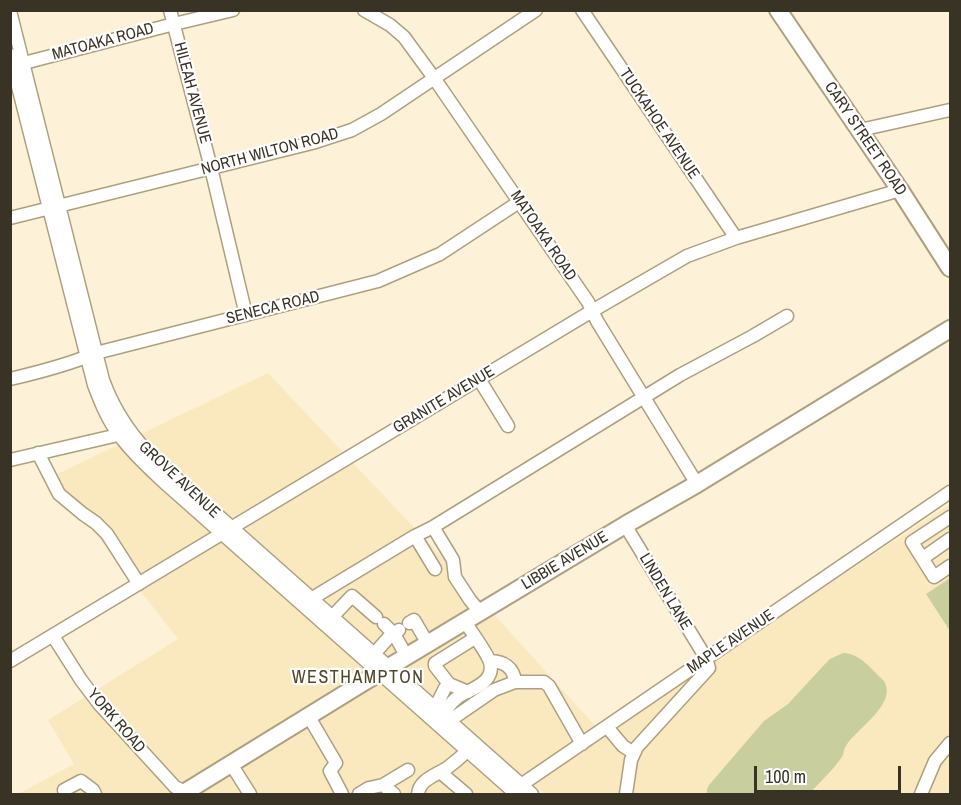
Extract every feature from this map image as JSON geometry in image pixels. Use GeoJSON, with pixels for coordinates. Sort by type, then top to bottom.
{"type":"FeatureCollection","features":[{"type":"Feature","properties":{"kind":"main road","name":"CARY STREET ROAD"},"geometry":{"type":"LineString","coordinates":[[778,10],[951,268]]}},
{"type":"Feature","properties":{"kind":"main road","name":"LIBBIE AVENUE"},"geometry":{"type":"LineString","coordinates":[[186,794],[384,670],[951,329]]}},
{"type":"Feature","properties":{"kind":"street","name":"HILEAH AVENUE"},"geometry":{"type":"LineString","coordinates":[[170,10],[212,168],[246,315]]}},
{"type":"Feature","properties":{"kind":"street","name":"MATOAKA ROAD"},"geometry":{"type":"LineString","coordinates":[[24,63],[233,10]]}},
{"type":"Feature","properties":{"kind":"street","name":"MATOAKA ROAD"},"geometry":{"type":"LineString","coordinates":[[364,10],[390,25],[404,37],[434,78],[588,302],[643,397],[697,483]]}},
{"type":"Feature","properties":{"kind":"street","name":"NORTH WILTON ROAD"},"geometry":{"type":"LineString","coordinates":[[10,218],[312,143],[352,129],[381,114],[536,10]]}},
{"type":"Feature","properties":{"kind":"street","name":"TUCKAHOE AVENUE"},"geometry":{"type":"LineString","coordinates":[[582,10],[736,238]]}},
{"type":"Feature","properties":{"kind":"street","name":"GROVE AVENUE"},"geometry":{"type":"LineString","coordinates":[[10,11],[24,63],[54,207]]}},
{"type":"Feature","properties":{"kind":"street"},"geometry":{"type":"LineString","coordinates":[[11,56],[24,63]]}},
{"type":"Feature","properties":{"kind":"street","name":"GROVE AVENUE"},"geometry":{"type":"LineString","coordinates":[[11,56],[54,207],[91,355],[94,385],[118,435],[143,463],[311,599],[374,654],[384,670],[442,715],[516,792]]}},
{"type":"Feature","properties":{"kind":"street"},"geometry":{"type":"LineString","coordinates":[[860,130],[951,110]]}},
{"type":"Feature","properties":{"kind":"street","name":"GRANITE AVENUE"},"geometry":{"type":"LineString","coordinates":[[10,661],[687,256],[736,238],[900,190]]}},
{"type":"Feature","properties":{"kind":"street","name":"SENECA ROAD"},"geometry":{"type":"LineString","coordinates":[[10,379],[56,368],[91,355],[378,281],[440,254],[519,202]]}},
{"type":"Feature","properties":{"kind":"street"},"geometry":{"type":"LineString","coordinates":[[311,599],[433,527],[643,397],[786,316]]}},
{"type":"Feature","properties":{"kind":"street","name":"GROVE AVENUE"},"geometry":{"type":"LineString","coordinates":[[91,355],[109,397],[126,427],[137,441],[227,531],[384,670],[467,751],[516,792],[532,795]]}},
{"type":"Feature","properties":{"kind":"street"},"geometry":{"type":"LineString","coordinates":[[479,379],[508,426]]}},
{"type":"Feature","properties":{"kind":"street"},"geometry":{"type":"LineString","coordinates":[[10,460],[118,435]]}},
{"type":"Feature","properties":{"kind":"street"},"geometry":{"type":"LineString","coordinates":[[38,453],[59,494],[107,534],[139,584]]}},
{"type":"Feature","properties":{"kind":"street","name":"MAPLE AVENUE"},"geometry":{"type":"LineString","coordinates":[[516,792],[706,658],[951,492]]}},
{"type":"Feature","properties":{"kind":"street"},"geometry":{"type":"LineString","coordinates":[[951,517],[912,542],[934,577],[951,566]]}},
{"type":"Feature","properties":{"kind":"street","name":"LINDEN LANE"},"geometry":{"type":"LineString","coordinates":[[625,525],[706,658]]}},
{"type":"Feature","properties":{"kind":"street"},"geometry":{"type":"LineString","coordinates":[[433,527],[453,560],[455,577],[480,612]]}},
{"type":"Feature","properties":{"kind":"street"},"geometry":{"type":"LineString","coordinates":[[415,536],[435,569]]}},
{"type":"Feature","properties":{"kind":"street"},"geometry":{"type":"LineString","coordinates":[[923,558],[951,539]]}},
{"type":"Feature","properties":{"kind":"street"},"geometry":{"type":"LineString","coordinates":[[332,617],[352,597],[380,621],[401,629]]}},
{"type":"Feature","properties":{"kind":"street"},"geometry":{"type":"LineString","coordinates":[[374,654],[414,620],[435,666],[449,684],[468,692]]}},
{"type":"Feature","properties":{"kind":"street"},"geometry":{"type":"LineString","coordinates":[[442,715],[459,696],[483,683],[491,670],[490,661],[465,622]]}},
{"type":"Feature","properties":{"kind":"street"},"geometry":{"type":"LineString","coordinates":[[401,629],[407,657]]}},
{"type":"Feature","properties":{"kind":"street","name":"YORK ROAD"},"geometry":{"type":"LineString","coordinates":[[53,636],[100,705],[174,786],[186,794]]}},
{"type":"Feature","properties":{"kind":"street"},"geometry":{"type":"LineString","coordinates":[[435,663],[475,638]]}},
{"type":"Feature","properties":{"kind":"street"},"geometry":{"type":"LineString","coordinates":[[626,795],[634,753],[709,668],[706,658]]}},
{"type":"Feature","properties":{"kind":"street"},"geometry":{"type":"LineString","coordinates":[[490,661],[498,661],[508,666],[514,674],[515,682]]}},
{"type":"Feature","properties":{"kind":"street"},"geometry":{"type":"LineString","coordinates":[[442,715],[515,682],[544,682],[549,686],[582,744]]}},
{"type":"Feature","properties":{"kind":"street"},"geometry":{"type":"LineString","coordinates":[[442,715],[445,688],[449,684]]}},
{"type":"Feature","properties":{"kind":"street"},"geometry":{"type":"LineString","coordinates":[[309,717],[336,763],[330,771],[342,795]]}},
{"type":"Feature","properties":{"kind":"street"},"geometry":{"type":"LineString","coordinates":[[607,727],[623,746],[634,753]]}},
{"type":"Feature","properties":{"kind":"street"},"geometry":{"type":"LineString","coordinates":[[921,795],[935,760],[951,743]]}},
{"type":"Feature","properties":{"kind":"street"},"geometry":{"type":"LineString","coordinates":[[418,795],[421,786],[467,751]]}},
{"type":"Feature","properties":{"kind":"street"},"geometry":{"type":"LineString","coordinates":[[231,764],[250,795]]}},
{"type":"Feature","properties":{"kind":"street"},"geometry":{"type":"LineString","coordinates":[[359,795],[369,788],[383,785],[408,770]]}},
{"type":"Feature","properties":{"kind":"street"},"geometry":{"type":"LineString","coordinates":[[440,772],[466,795]]}},
{"type":"Feature","properties":{"kind":"street"},"geometry":{"type":"LineString","coordinates":[[64,790],[81,781],[93,790],[95,795]]}},
{"type":"Feature","properties":{"kind":"street"},"geometry":{"type":"LineString","coordinates":[[383,785],[394,795]]}},
{"type":"Feature","properties":{"kind":"shaded area"},"geometry":{"type":"Polygon","coordinates":[[[268,373],[441,556],[599,730],[528,785],[539,794],[391,794],[376,782],[356,794],[18,794],[74,764],[48,720],[178,639],[51,477],[268,373]]]}},
{"type":"Feature","properties":{"kind":"shaded area"},"geometry":{"type":"Polygon","coordinates":[[[950,504],[949,794],[545,794],[534,785],[712,661],[950,504]]]}},
{"type":"Feature","properties":{"kind":"green space"},"geometry":{"type":"Polygon","coordinates":[[[950,578],[950,631],[926,594],[950,578]]]}},
{"type":"Feature","properties":{"kind":"green space"},"geometry":{"type":"Polygon","coordinates":[[[843,653],[855,656],[870,667],[884,681],[887,690],[881,707],[851,739],[843,755],[809,794],[707,794],[709,785],[764,721],[788,704],[830,659],[843,653]]]}},
{"type":"Feature","properties":{"kind":"district","name":"WESTHAMPTON"},"geometry":{"type":"Point","coordinates":[358,678]}}]}
